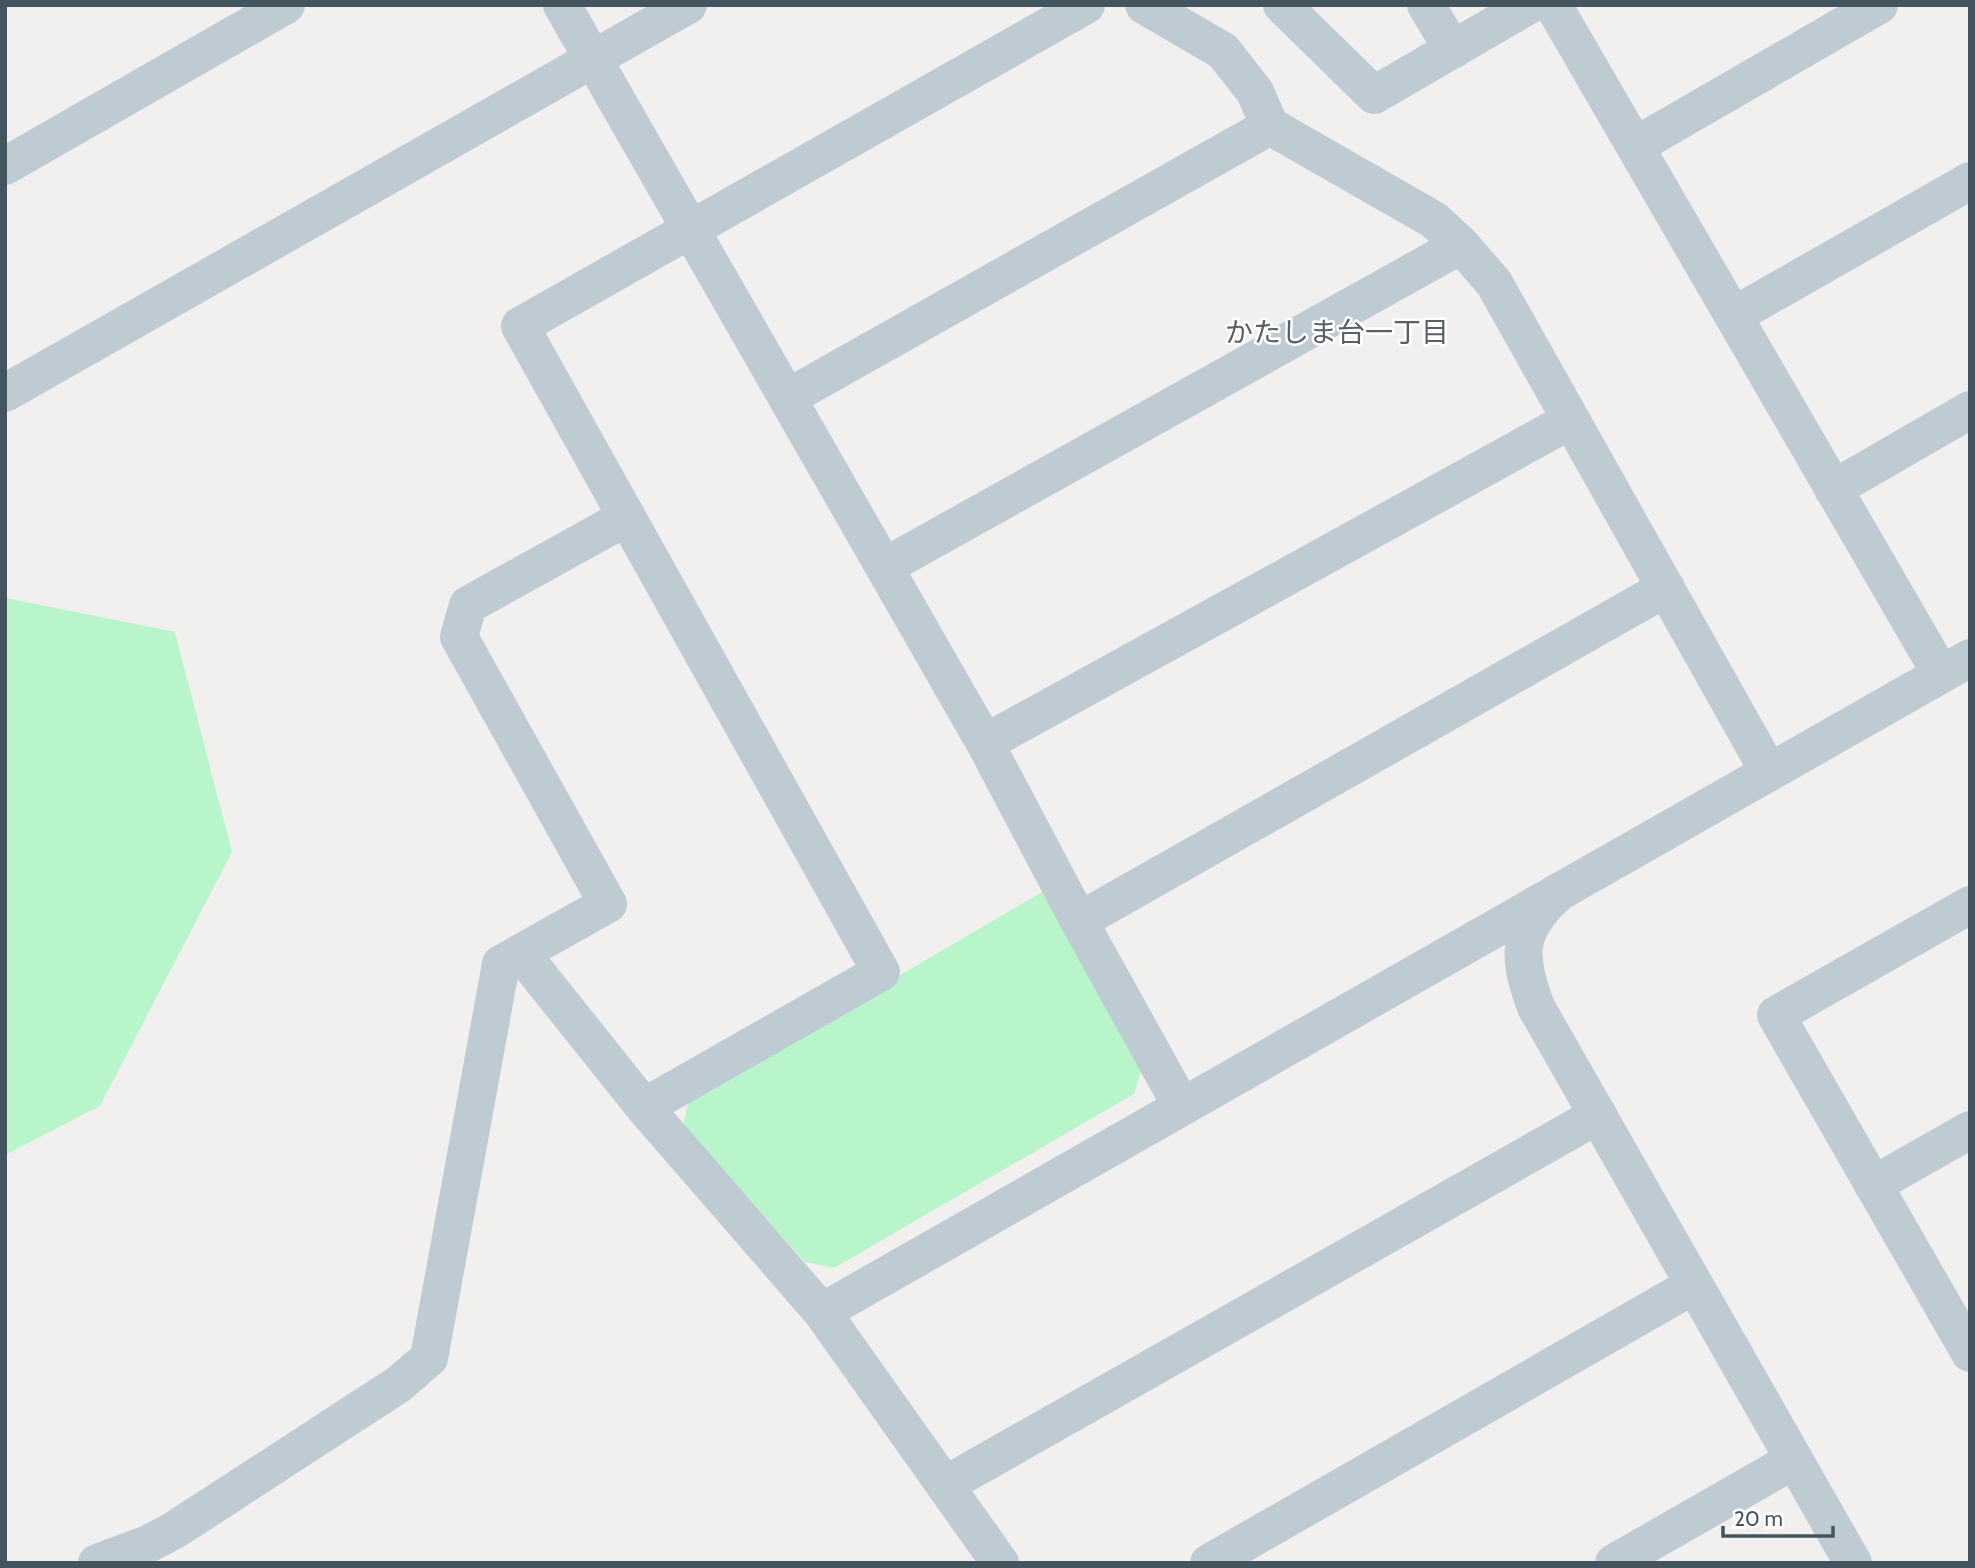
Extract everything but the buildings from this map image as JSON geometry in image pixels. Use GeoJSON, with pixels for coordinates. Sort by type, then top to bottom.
{"type":"FeatureCollection","features":[{"type":"Feature","properties":{"kind":"street"},"geometry":{"type":"LineString","coordinates":[[5,166],[286,5]]}},
{"type":"Feature","properties":{"kind":"street"},"geometry":{"type":"LineString","coordinates":[[562,5],[985,743],[1182,1107]]}},
{"type":"Feature","properties":{"kind":"street"},"geometry":{"type":"LineString","coordinates":[[5,393],[688,5]]}},
{"type":"Feature","properties":{"kind":"street"},"geometry":{"type":"LineString","coordinates":[[645,1107],[881,972],[520,326],[1086,5]]}},
{"type":"Feature","properties":{"kind":"street"},"geometry":{"type":"LineString","coordinates":[[1144,5],[1223,51],[1255,92],[1270,126],[1434,220],[1461,245],[1494,283],[1769,772]]}},
{"type":"Feature","properties":{"kind":"street"},"geometry":{"type":"LineString","coordinates":[[1282,5],[1374,96],[1529,5]]}},
{"type":"Feature","properties":{"kind":"street"},"geometry":{"type":"LineString","coordinates":[[1426,5],[1453,50]]}},
{"type":"Feature","properties":{"kind":"street"},"geometry":{"type":"LineString","coordinates":[[822,1312],[1955,666],[1833,489],[1553,5]]}},
{"type":"Feature","properties":{"kind":"street"},"geometry":{"type":"LineString","coordinates":[[1634,146],[1879,5]]}},
{"type":"Feature","properties":{"kind":"street"},"geometry":{"type":"LineString","coordinates":[[787,398],[1270,126]]}},
{"type":"Feature","properties":{"kind":"street"},"geometry":{"type":"LineString","coordinates":[[1733,316],[1970,181]]}},
{"type":"Feature","properties":{"kind":"street"},"geometry":{"type":"LineString","coordinates":[[884,567],[1461,245]]}},
{"type":"Feature","properties":{"kind":"street"},"geometry":{"type":"LineString","coordinates":[[1833,489],[1970,410]]}},
{"type":"Feature","properties":{"kind":"street"},"geometry":{"type":"LineString","coordinates":[[985,743],[1571,420]]}},
{"type":"Feature","properties":{"kind":"street"},"geometry":{"type":"LineString","coordinates":[[97,1563],[148,1544],[173,1531],[400,1384],[429,1358],[501,964],[608,904],[459,637],[468,605],[627,517]]}},
{"type":"Feature","properties":{"kind":"street"},"geometry":{"type":"LineString","coordinates":[[1079,921],[1666,588]]}},
{"type":"Feature","properties":{"kind":"street"},"geometry":{"type":"LineString","coordinates":[[1559,892],[1541,908],[1529,929],[1524,947],[1525,977],[1536,1007],[1853,1563]]}},
{"type":"Feature","properties":{"kind":"street"},"geometry":{"type":"LineString","coordinates":[[1970,905],[1776,1016],[1970,1353]]}},
{"type":"Feature","properties":{"kind":"street"},"geometry":{"type":"LineString","coordinates":[[521,953],[645,1107],[822,1312],[1000,1563]]}},
{"type":"Feature","properties":{"kind":"street"},"geometry":{"type":"LineString","coordinates":[[945,1485],[1598,1115]]}},
{"type":"Feature","properties":{"kind":"street"},"geometry":{"type":"LineString","coordinates":[[1873,1185],[1970,1130]]}},
{"type":"Feature","properties":{"kind":"street"},"geometry":{"type":"LineString","coordinates":[[1209,1563],[1694,1285]]}},
{"type":"Feature","properties":{"kind":"street"},"geometry":{"type":"LineString","coordinates":[[1614,1563],[1794,1460]]}},
{"type":"Feature","properties":{"kind":"green space"},"geometry":{"type":"Polygon","coordinates":[[[5,598],[175,632],[232,852],[100,1106],[5,1155],[5,598]]]}},
{"type":"Feature","properties":{"kind":"green space"},"geometry":{"type":"Polygon","coordinates":[[[1042,892],[1142,1068],[1134,1094],[834,1268],[805,1262],[683,1126],[689,1099],[1042,892]]]}},
{"type":"Feature","properties":{"kind":"district","name":"かたしま台一丁目"},"geometry":{"type":"Point","coordinates":[1337,332]}}]}
